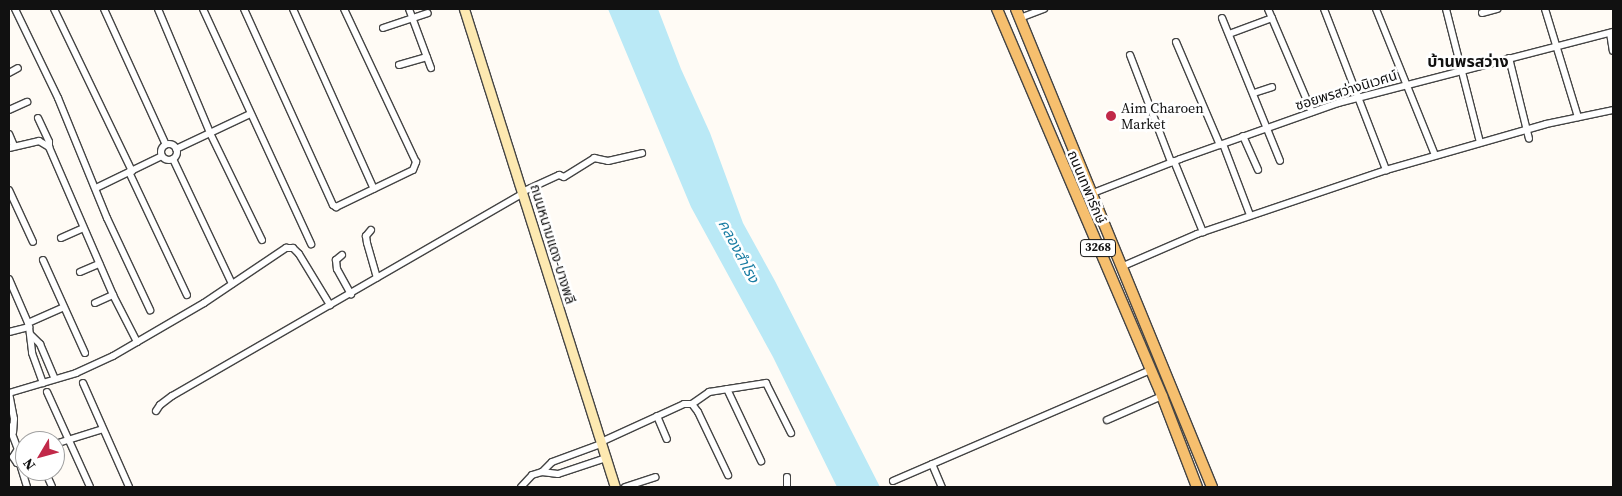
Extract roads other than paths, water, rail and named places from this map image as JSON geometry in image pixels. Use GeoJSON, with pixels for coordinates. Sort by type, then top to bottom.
{"type":"FeatureCollection","features":[{"type":"Feature","properties":{"kind":"main road","name":"ถนนหนามแดง-บางพลี"},"geometry":{"type":"LineString","coordinates":[[464,9],[615,487]]}},
{"type":"Feature","properties":{"kind":"main road","name":"ถนนเทพารักษ์"},"geometry":{"type":"LineString","coordinates":[[997,9],[1162,396],[1197,487]]}},
{"type":"Feature","properties":{"kind":"main road","name":"ถนนเทพารักษ์"},"geometry":{"type":"LineString","coordinates":[[1018,13],[1094,193],[1121,267],[1162,362],[1212,487]]}},
{"type":"Feature","properties":{"kind":"street"},"geometry":{"type":"LineString","coordinates":[[15,9],[58,98],[150,310]]}},
{"type":"Feature","properties":{"kind":"street"},"geometry":{"type":"LineString","coordinates":[[54,9],[187,295]]}},
{"type":"Feature","properties":{"kind":"street"},"geometry":{"type":"LineString","coordinates":[[104,9],[166,145]]}},
{"type":"Feature","properties":{"kind":"street"},"geometry":{"type":"LineString","coordinates":[[158,9],[210,133],[262,240]]}},
{"type":"Feature","properties":{"kind":"street"},"geometry":{"type":"LineString","coordinates":[[203,9],[310,244]]}},
{"type":"Feature","properties":{"kind":"street"},"geometry":{"type":"LineString","coordinates":[[244,9],[333,204],[340,207],[413,170],[416,162],[344,9]]}},
{"type":"Feature","properties":{"kind":"street"},"geometry":{"type":"LineString","coordinates":[[293,9],[374,189]]}},
{"type":"Feature","properties":{"kind":"street"},"geometry":{"type":"LineString","coordinates":[[409,9],[431,68]]}},
{"type":"Feature","properties":{"kind":"street"},"geometry":{"type":"LineString","coordinates":[[1018,13],[1044,9]]}},
{"type":"Feature","properties":{"kind":"street"},"geometry":{"type":"LineString","coordinates":[[1268,9],[1312,112]]}},
{"type":"Feature","properties":{"kind":"street"},"geometry":{"type":"LineString","coordinates":[[1324,9],[1386,170]]}},
{"type":"Feature","properties":{"kind":"street"},"geometry":{"type":"LineString","coordinates":[[1376,9],[1435,155]]}},
{"type":"Feature","properties":{"kind":"street"},"geometry":{"type":"LineString","coordinates":[[1446,9],[1480,142]]}},
{"type":"Feature","properties":{"kind":"street"},"geometry":{"type":"LineString","coordinates":[[1482,13],[1497,9]]}},
{"type":"Feature","properties":{"kind":"street"},"geometry":{"type":"LineString","coordinates":[[1545,9],[1558,46],[1578,117]]}},
{"type":"Feature","properties":{"kind":"street"},"geometry":{"type":"LineString","coordinates":[[383,28],[428,13]]}},
{"type":"Feature","properties":{"kind":"street"},"geometry":{"type":"LineString","coordinates":[[1222,18],[1280,161]]}},
{"type":"Feature","properties":{"kind":"street"},"geometry":{"type":"LineString","coordinates":[[1229,34],[1272,18]]}},
{"type":"Feature","properties":{"kind":"street"},"geometry":{"type":"LineString","coordinates":[[1611,32],[1613,51]]}},
{"type":"Feature","properties":{"kind":"street","name":"ซอยพรสว่างนิเวศน์"},"geometry":{"type":"LineString","coordinates":[[1094,193],[1244,136],[1359,97],[1611,32]]}},
{"type":"Feature","properties":{"kind":"street"},"geometry":{"type":"LineString","coordinates":[[1176,42],[1222,144],[1250,215]]}},
{"type":"Feature","properties":{"kind":"street"},"geometry":{"type":"LineString","coordinates":[[1130,55],[1202,232]]}},
{"type":"Feature","properties":{"kind":"street"},"geometry":{"type":"LineString","coordinates":[[399,65],[427,57]]}},
{"type":"Feature","properties":{"kind":"street"},"geometry":{"type":"LineString","coordinates":[[1509,58],[1529,139]]}},
{"type":"Feature","properties":{"kind":"street"},"geometry":{"type":"LineString","coordinates":[[9,72],[18,68]]}},
{"type":"Feature","properties":{"kind":"street"},"geometry":{"type":"LineString","coordinates":[[1254,93],[1272,87]]}},
{"type":"Feature","properties":{"kind":"street"},"geometry":{"type":"LineString","coordinates":[[9,110],[26,102]]}},
{"type":"Feature","properties":{"kind":"street"},"geometry":{"type":"LineString","coordinates":[[1121,267],[1202,232],[1386,170],[1527,129],[1613,110]]}},
{"type":"Feature","properties":{"kind":"street"},"geometry":{"type":"LineString","coordinates":[[176,149],[250,114]]}},
{"type":"Feature","properties":{"kind":"street"},"geometry":{"type":"LineString","coordinates":[[38,118],[83,228],[136,342]]}},
{"type":"Feature","properties":{"kind":"street"},"geometry":{"type":"LineString","coordinates":[[9,134],[11,147],[39,141],[49,147]]}},
{"type":"Feature","properties":{"kind":"street"},"geometry":{"type":"LineString","coordinates":[[1244,136],[1258,170]]}},
{"type":"Feature","properties":{"kind":"street"},"geometry":{"type":"LineString","coordinates":[[173,159],[166,160],[162,156],[162,148],[170,144],[176,149]]}},
{"type":"Feature","properties":{"kind":"street"},"geometry":{"type":"LineString","coordinates":[[173,159],[176,149]]}},
{"type":"Feature","properties":{"kind":"street"},"geometry":{"type":"LineString","coordinates":[[156,411],[160,404],[172,396],[351,294],[522,193],[559,175],[564,177],[594,158],[608,161],[642,153]]}},
{"type":"Feature","properties":{"kind":"street"},"geometry":{"type":"LineString","coordinates":[[96,188],[162,156]]}},
{"type":"Feature","properties":{"kind":"street"},"geometry":{"type":"LineString","coordinates":[[173,159],[232,284]]}},
{"type":"Feature","properties":{"kind":"street"},"geometry":{"type":"LineString","coordinates":[[9,190],[33,242]]}},
{"type":"Feature","properties":{"kind":"street"},"geometry":{"type":"LineString","coordinates":[[61,238],[83,228]]}},
{"type":"Feature","properties":{"kind":"street"},"geometry":{"type":"LineString","coordinates":[[371,230],[366,236],[366,243],[377,278]]}},
{"type":"Feature","properties":{"kind":"street"},"geometry":{"type":"LineString","coordinates":[[11,429],[14,419],[9,393],[93,366],[181,317],[286,248],[293,248],[299,254],[330,305]]}},
{"type":"Feature","properties":{"kind":"street"},"geometry":{"type":"LineString","coordinates":[[342,255],[336,260],[337,269],[351,294]]}},
{"type":"Feature","properties":{"kind":"street"},"geometry":{"type":"LineString","coordinates":[[43,260],[85,353]]}},
{"type":"Feature","properties":{"kind":"street"},"geometry":{"type":"LineString","coordinates":[[80,272],[99,264]]}},
{"type":"Feature","properties":{"kind":"street"},"geometry":{"type":"LineString","coordinates":[[9,279],[28,325],[31,335],[32,353],[43,383]]}},
{"type":"Feature","properties":{"kind":"street"},"geometry":{"type":"LineString","coordinates":[[95,304],[113,295]]}},
{"type":"Feature","properties":{"kind":"street"},"geometry":{"type":"LineString","coordinates":[[9,332],[64,307]]}},
{"type":"Feature","properties":{"kind":"street"},"geometry":{"type":"LineString","coordinates":[[31,335],[40,344],[55,379]]}},
{"type":"Feature","properties":{"kind":"street"},"geometry":{"type":"LineString","coordinates":[[893,481],[1151,370]]}},
{"type":"Feature","properties":{"kind":"street"},"geometry":{"type":"LineString","coordinates":[[521,487],[532,476],[542,472],[552,462],[601,443],[684,404],[692,404],[709,392],[741,388],[766,382],[790,433]]}},
{"type":"Feature","properties":{"kind":"street"},"geometry":{"type":"LineString","coordinates":[[82,383],[129,487]]}},
{"type":"Feature","properties":{"kind":"street"},"geometry":{"type":"LineString","coordinates":[[727,389],[761,461]]}},
{"type":"Feature","properties":{"kind":"street"},"geometry":{"type":"LineString","coordinates":[[47,392],[90,487]]}},
{"type":"Feature","properties":{"kind":"street"},"geometry":{"type":"LineString","coordinates":[[1107,420],[1162,396]]}},
{"type":"Feature","properties":{"kind":"street"},"geometry":{"type":"LineString","coordinates":[[692,404],[728,475]]}},
{"type":"Feature","properties":{"kind":"street"},"geometry":{"type":"LineString","coordinates":[[657,416],[667,439]]}},
{"type":"Feature","properties":{"kind":"street"},"geometry":{"type":"LineString","coordinates":[[65,441],[103,429]]}},
{"type":"Feature","properties":{"kind":"street"},"geometry":{"type":"LineString","coordinates":[[542,472],[558,474],[606,458]]}},
{"type":"Feature","properties":{"kind":"street"},"geometry":{"type":"LineString","coordinates":[[932,464],[942,487]]}},
{"type":"Feature","properties":{"kind":"street"},"geometry":{"type":"LineString","coordinates":[[625,487],[655,477]]}},
{"type":"Feature","properties":{"kind":"street"},"geometry":{"type":"LineString","coordinates":[[787,478],[787,487]]}},
{"type":"Feature","properties":{"kind":"water","name":"คลองสำโรง"},"geometry":{"type":"Polygon","coordinates":[[[608,9],[658,9],[681,69],[710,133],[743,223],[775,281],[880,487],[837,487],[773,357],[691,207],[608,9]]]}},
{"type":"Feature","properties":{"kind":"place","name":"Aim Charoen Market"},"geometry":{"type":"Point","coordinates":[1111,116]}},
{"type":"Feature","properties":{"kind":"district","name":"บ้านพรสว่าง"},"geometry":{"type":"Point","coordinates":[1468,61]}}]}
